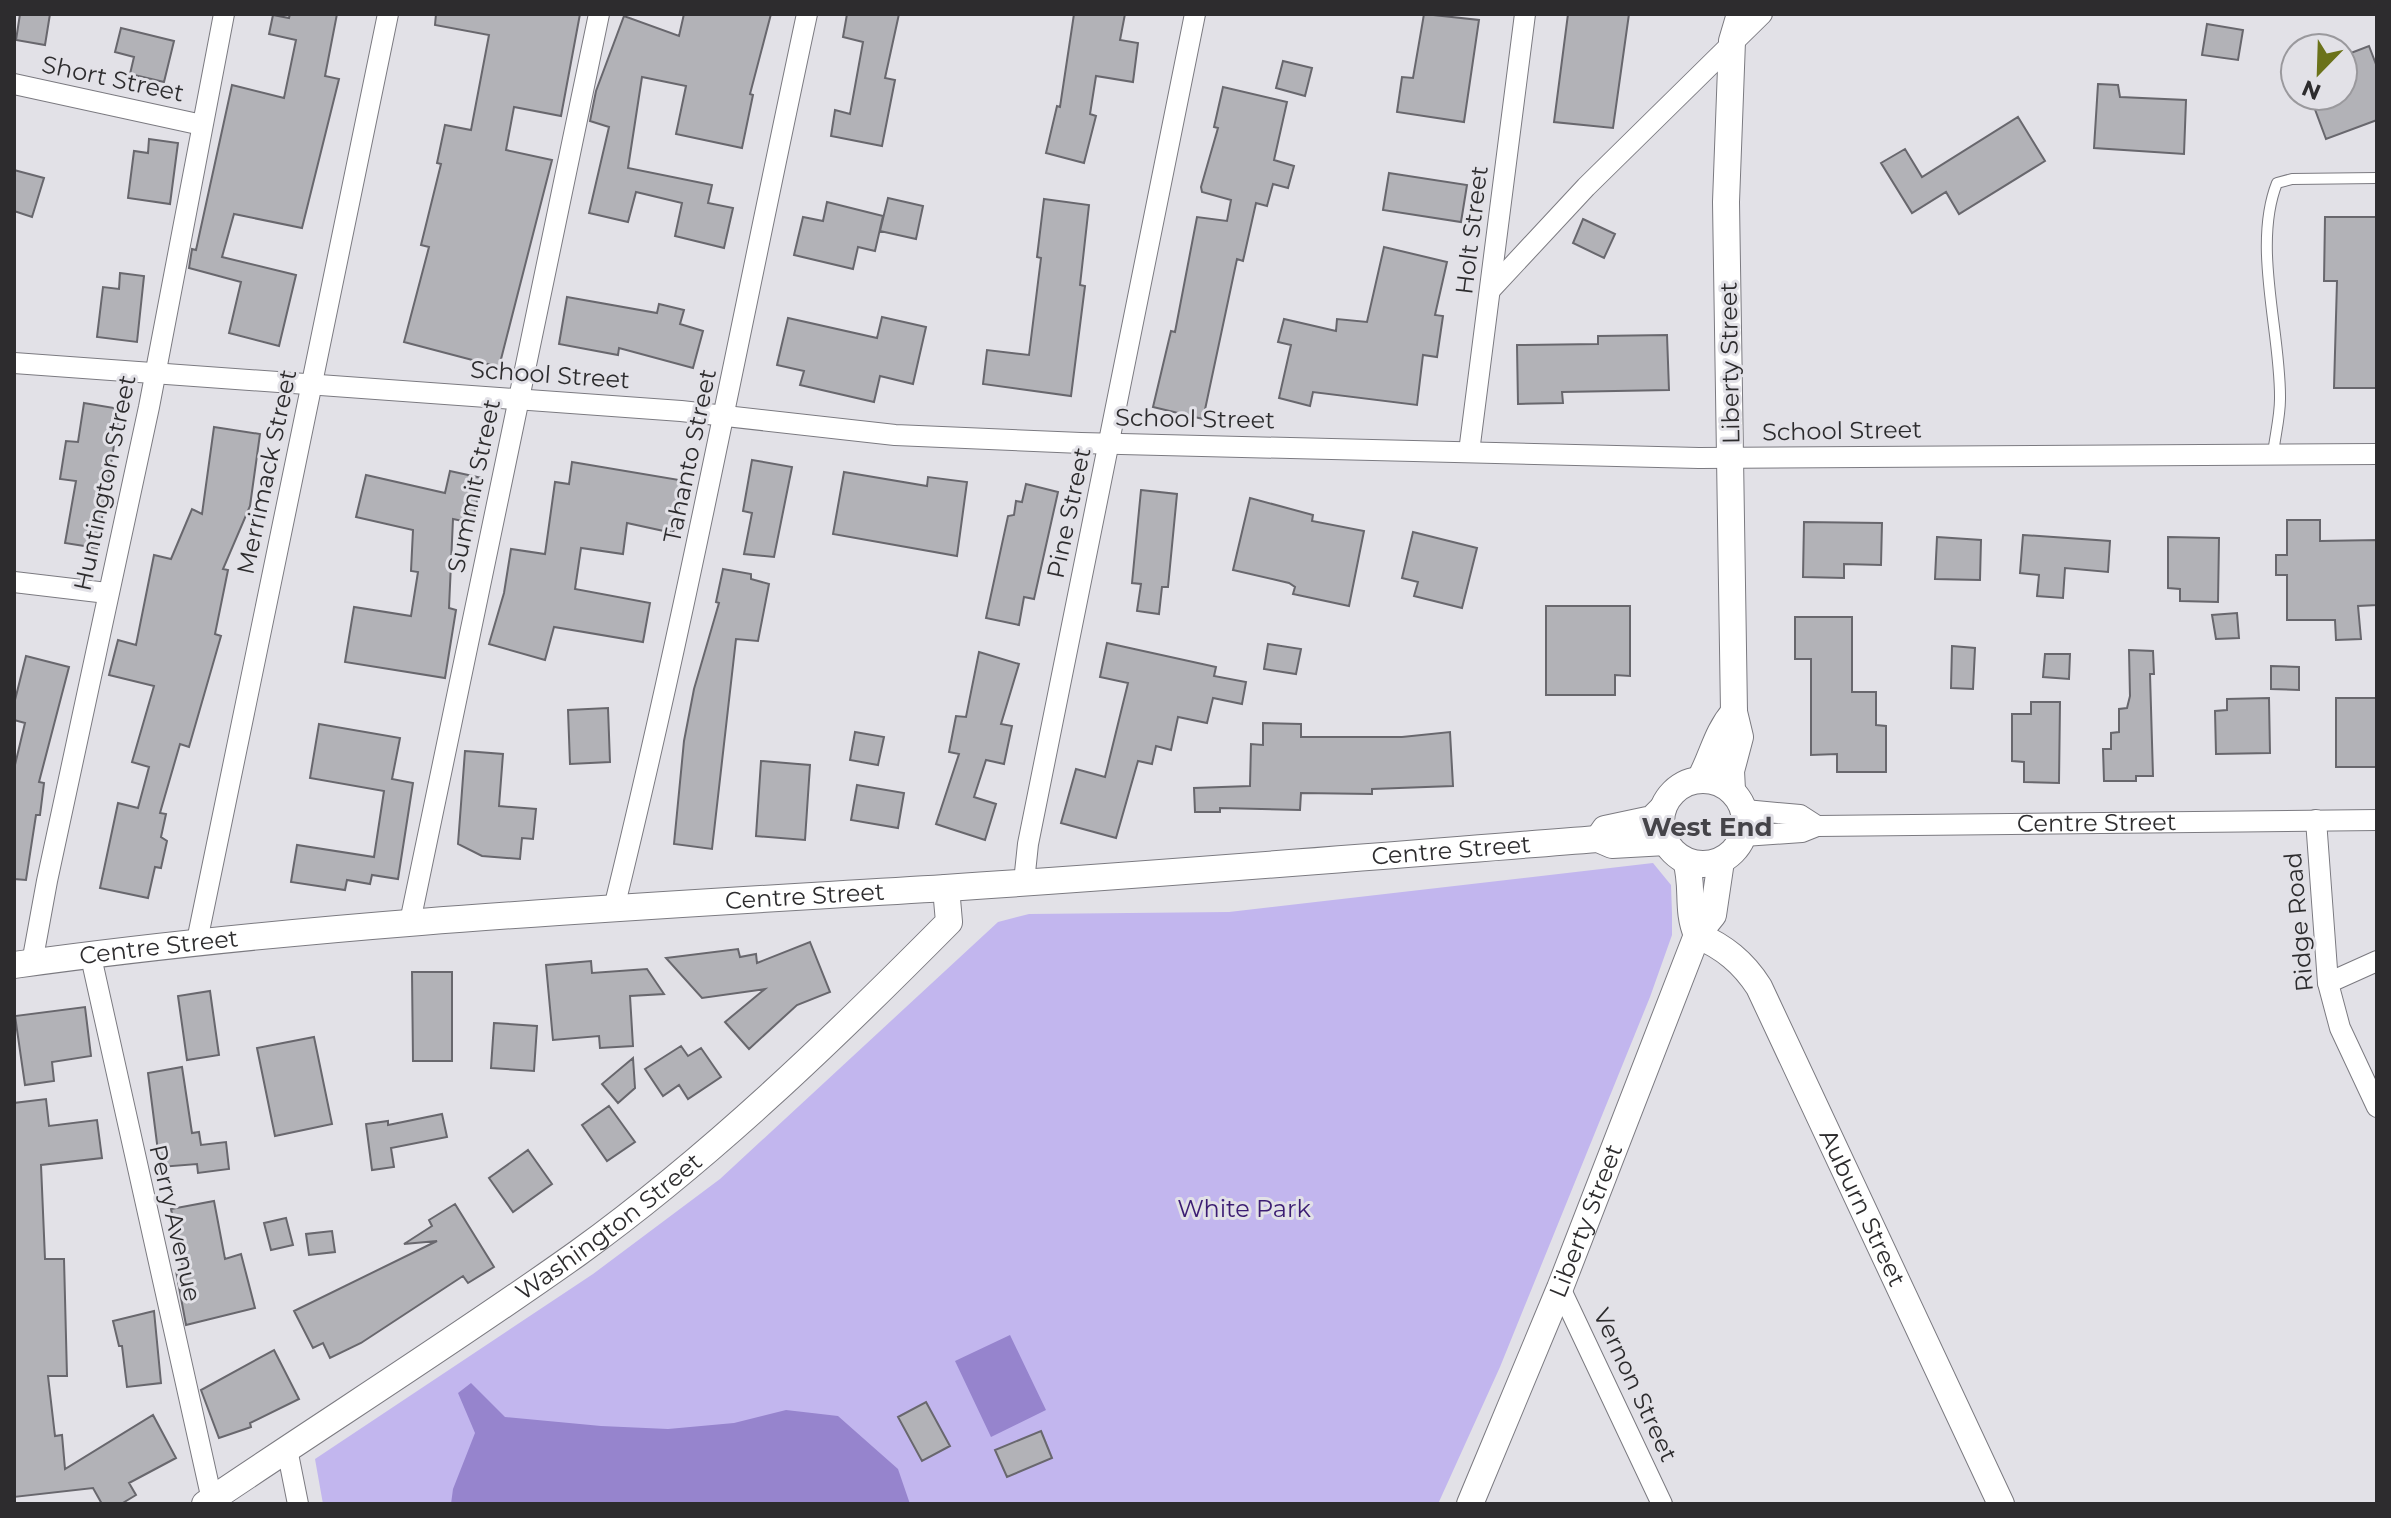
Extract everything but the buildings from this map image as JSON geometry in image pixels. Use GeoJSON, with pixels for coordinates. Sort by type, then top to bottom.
{"type":"FeatureCollection","features":[{"type":"Feature","properties":{"kind":"street","name":"Huntington Street"},"geometry":{"type":"LineString","coordinates":[[23,964],[155,374],[224,14]]}},
{"type":"Feature","properties":{"kind":"street","name":"Merrimack Street"},"geometry":{"type":"LineString","coordinates":[[197,941],[388,14]]}},
{"type":"Feature","properties":{"kind":"street","name":"Summit Street"},"geometry":{"type":"LineString","coordinates":[[410,922],[599,14]]}},
{"type":"Feature","properties":{"kind":"street","name":"Tahanto Street"},"geometry":{"type":"LineString","coordinates":[[614,908],[659,723],[807,14]]}},
{"type":"Feature","properties":{"kind":"street","name":"Pine Street"},"geometry":{"type":"LineString","coordinates":[[1024,882],[1028,844],[1195,14]]}},
{"type":"Feature","properties":{"kind":"street","name":"Holt Street"},"geometry":{"type":"LineString","coordinates":[[1469,452],[1525,14]]}},
{"type":"Feature","properties":{"kind":"street","name":"Liberty Street"},"geometry":{"type":"LineString","coordinates":[[1740,14],[1732,41],[1726,202],[1733,458],[1734,712],[1740,737],[1731,771],[1740,812]]}},
{"type":"Feature","properties":{"kind":"street"},"geometry":{"type":"LineString","coordinates":[[1492,288],[1586,187],[1762,14]]}},
{"type":"Feature","properties":{"kind":"street","name":"Short Street"},"geometry":{"type":"LineString","coordinates":[[14,84],[202,125]]}},
{"type":"Feature","properties":{"kind":"street","name":"School Street"},"geometry":{"type":"LineString","coordinates":[[14,363],[311,386],[519,398],[895,435],[1733,458],[2377,454]]}},
{"type":"Feature","properties":{"kind":"street"},"geometry":{"type":"LineString","coordinates":[[14,582],[107,593]]}},
{"type":"Feature","properties":{"kind":"street"},"geometry":{"type":"LineString","coordinates":[[1700,779],[1718,731],[1734,712]]}},
{"type":"Feature","properties":{"kind":"street"},"geometry":{"type":"LineString","coordinates":[[1686,861],[1709,864],[1731,854],[1740,812],[1712,780],[1700,779],[1677,788],[1663,808],[1661,819],[1666,842],[1686,861],[1691,878],[1689,917],[1697,935]]}},
{"type":"Feature","properties":{"kind":"street","name":"Centre Street"},"geometry":{"type":"LineString","coordinates":[[1598,839],[1605,829],[1652,819],[1663,808]]}},
{"type":"Feature","properties":{"kind":"street","name":"Centre Street"},"geometry":{"type":"LineString","coordinates":[[1740,812],[1800,815],[1817,826],[2377,820]]}},
{"type":"Feature","properties":{"kind":"street","name":"Ridge Road"},"geometry":{"type":"LineString","coordinates":[[2316,820],[2328,983],[2340,1028],[2377,1107]]}},
{"type":"Feature","properties":{"kind":"street","name":"Centre Street"},"geometry":{"type":"LineString","coordinates":[[23,964],[197,941],[410,922],[946,888],[1598,839],[1612,845],[1666,842]]}},
{"type":"Feature","properties":{"kind":"street","name":"Liberty Street"},"geometry":{"type":"LineString","coordinates":[[1470,1504],[1560,1288],[1697,935],[1713,915],[1721,861]]}},
{"type":"Feature","properties":{"kind":"street","name":"Washington Street"},"geometry":{"type":"LineString","coordinates":[[208,1502],[579,1252],[700,1156],[793,1073],[949,922],[946,888]]}},
{"type":"Feature","properties":{"kind":"street","name":"Auburn Street"},"geometry":{"type":"LineString","coordinates":[[1697,935],[1718,944],[1738,960],[1759,987],[2001,1504]]}},
{"type":"Feature","properties":{"kind":"street","name":"Perry Avenue"},"geometry":{"type":"LineString","coordinates":[[91,957],[208,1502]]}},
{"type":"Feature","properties":{"kind":"street"},"geometry":{"type":"LineString","coordinates":[[2328,983],[2377,961]]}},
{"type":"Feature","properties":{"kind":"street","name":"Vernon Street"},"geometry":{"type":"LineString","coordinates":[[1560,1288],[1662,1504]]}},
{"type":"Feature","properties":{"kind":"street"},"geometry":{"type":"LineString","coordinates":[[287,1449],[298,1504]]}},
{"type":"Feature","properties":{"kind":"lane"},"geometry":{"type":"LineString","coordinates":[[2273,454],[2280,399],[2269,266],[2270,201],[2277,183],[2292,179],[2377,178]]}},
{"type":"Feature","properties":{"kind":"green space","name":"White Park"},"geometry":{"type":"Polygon","coordinates":[[[1653,863],[1671,885],[1672,935],[1650,997],[1500,1367],[1438,1504],[323,1504],[315,1459],[593,1274],[720,1179],[998,922],[1029,914],[1229,912],[1653,863]]]}},
{"type":"Feature","properties":{"kind":"shaded area"},"geometry":{"type":"Polygon","coordinates":[[[1010,1335],[1046,1410],[991,1437],[955,1361],[1010,1335]]]}},
{"type":"Feature","properties":{"kind":"shaded area"},"geometry":{"type":"Polygon","coordinates":[[[471,1383],[505,1417],[601,1426],[668,1429],[734,1423],[786,1410],[838,1416],[898,1469],[910,1504],[451,1504],[453,1489],[475,1433],[458,1393],[471,1383]]]}},
{"type":"Feature","properties":{"kind":"district","name":"West End"},"geometry":{"type":"Point","coordinates":[1707,827]}}]}
